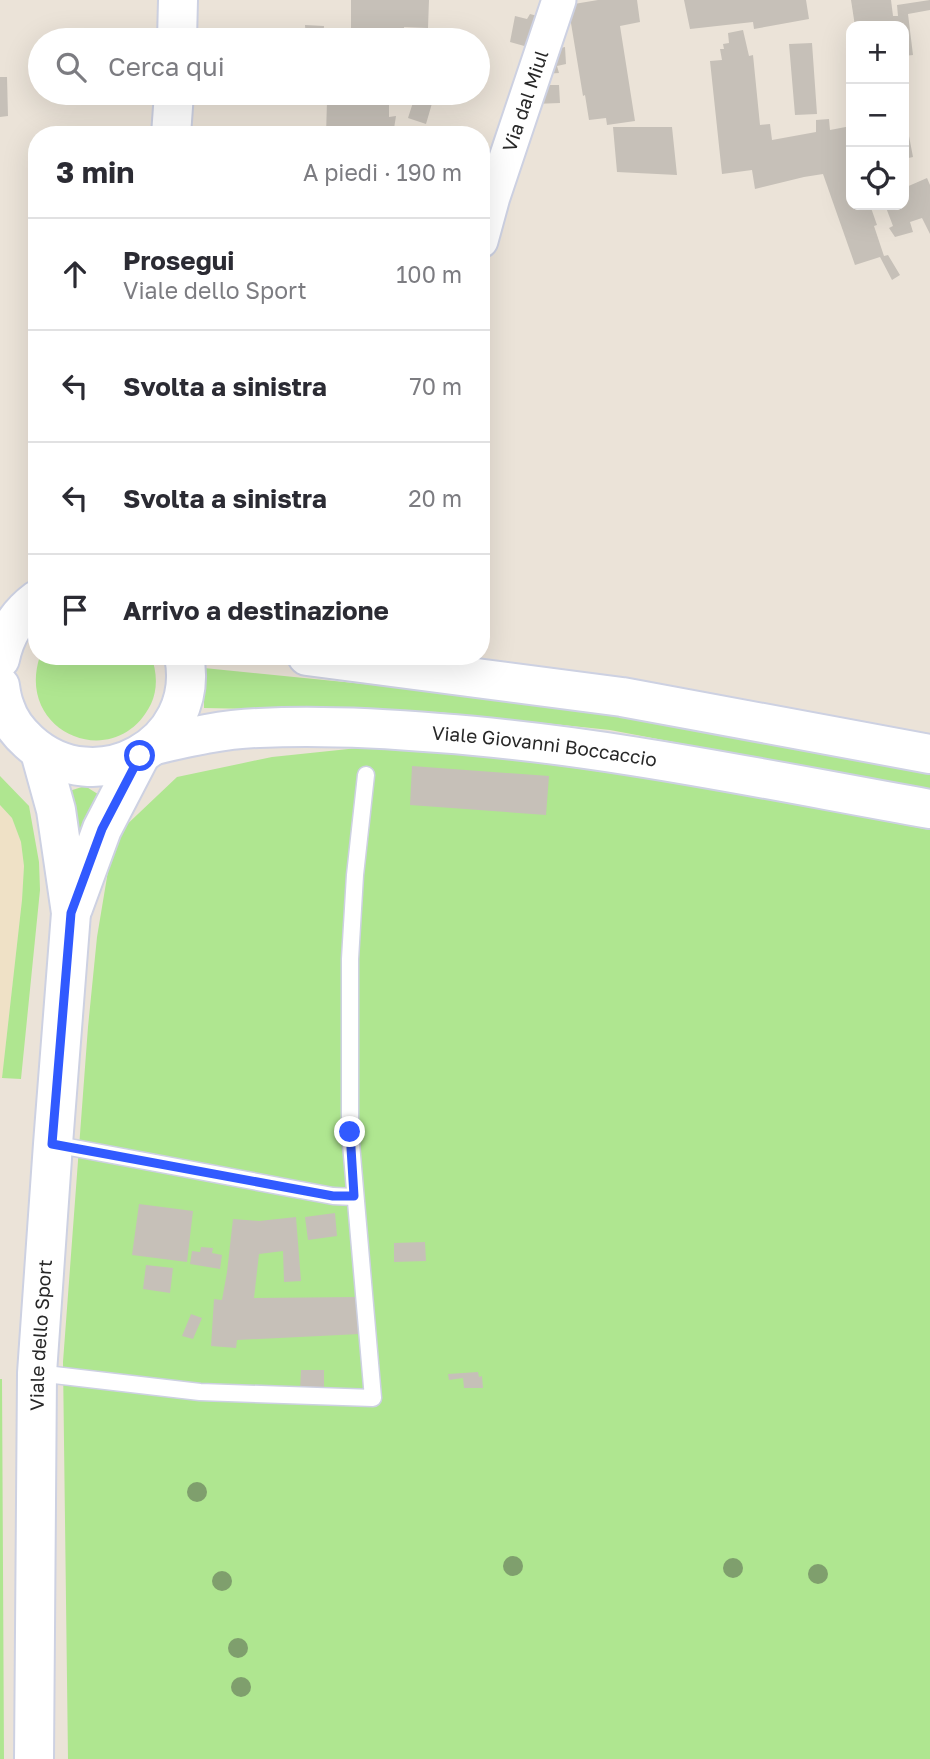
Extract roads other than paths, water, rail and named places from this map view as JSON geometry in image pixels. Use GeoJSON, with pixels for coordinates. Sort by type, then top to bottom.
{"type":"FeatureCollection","features":[{"type":"Feature","properties":{"kind":"main road"},"geometry":{"type":"LineString","coordinates":[[177,28],[178,0]]}},
{"type":"Feature","properties":{"kind":"main road"},"geometry":{"type":"LineString","coordinates":[[172,126],[173,105]]}},
{"type":"Feature","properties":{"kind":"main road"},"geometry":{"type":"LineString","coordinates":[[0,659],[11,627],[22,607]]}},
{"type":"Feature","properties":{"kind":"main road","name":"Viale dello Sport"},"geometry":{"type":"LineString","coordinates":[[71,913],[102,829],[147,750],[163,736],[177,716],[183,703],[186,665]]}},
{"type":"Feature","properties":{"kind":"main road"},"geometry":{"type":"LineString","coordinates":[[412,665],[622,697],[930,754]]}},
{"type":"Feature","properties":{"kind":"main road"},"geometry":{"type":"LineString","coordinates":[[0,686],[7,722],[40,752]]}},
{"type":"Feature","properties":{"kind":"main road","name":"Viale Giovanni Boccaccio"},"geometry":{"type":"LineString","coordinates":[[40,752],[78,767],[102,768],[125,762],[147,750],[204,734],[258,728],[373,728],[502,737],[608,751],[930,809]]}},
{"type":"Feature","properties":{"kind":"main road","name":"Viale dello Sport"},"geometry":{"type":"LineString","coordinates":[[34,1759],[37,1373],[71,913],[56,810],[40,752]]}},
{"type":"Feature","properties":{"kind":"street","name":"Via dal Miul"},"geometry":{"type":"LineString","coordinates":[[490,208],[559,0]]}},
{"type":"Feature","properties":{"kind":"lane"},"geometry":{"type":"LineString","coordinates":[[37,1373],[200,1392],[373,1398],[350,1132],[350,958],[355,875],[366,775]]}},
{"type":"Feature","properties":{"kind":"lane"},"geometry":{"type":"LineString","coordinates":[[52,1144],[333,1196],[354,1196]]}}]}
